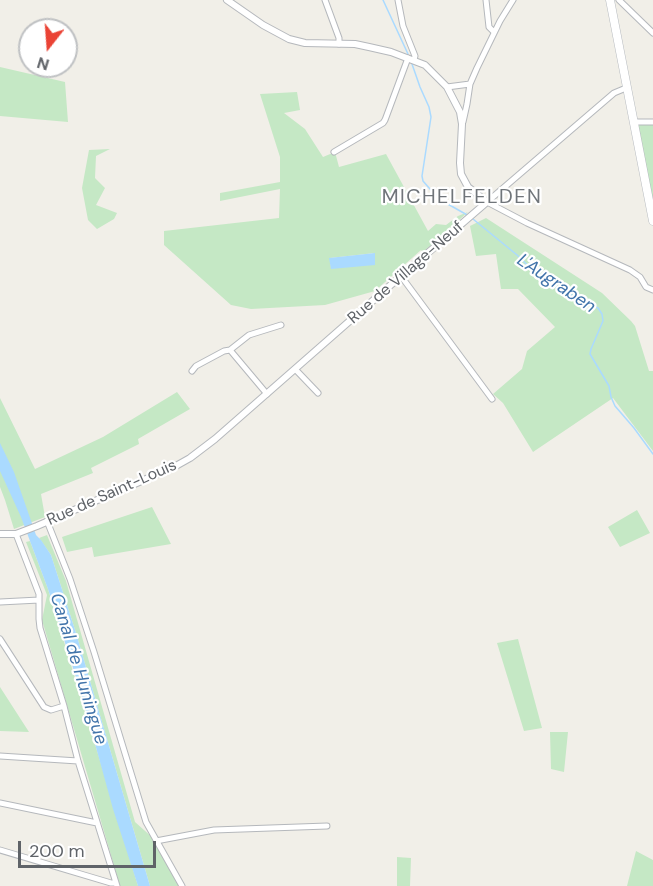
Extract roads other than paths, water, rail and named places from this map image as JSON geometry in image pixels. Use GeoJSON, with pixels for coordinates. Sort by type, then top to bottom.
{"type":"FeatureCollection","features":[{"type":"Feature","properties":{"kind":"main road"},"geometry":{"type":"LineString","coordinates":[[610,0],[653,221]]}},
{"type":"Feature","properties":{"kind":"street"},"geometry":{"type":"LineString","coordinates":[[227,0],[263,25],[289,39],[305,43],[369,47],[425,65],[447,87],[460,112],[462,123]]}},
{"type":"Feature","properties":{"kind":"street"},"geometry":{"type":"LineString","coordinates":[[325,0],[339,38],[339,44]]}},
{"type":"Feature","properties":{"kind":"street"},"geometry":{"type":"LineString","coordinates":[[334,152],[383,123],[411,59],[415,56],[403,26],[398,0]]}},
{"type":"Feature","properties":{"kind":"street"},"geometry":{"type":"LineString","coordinates":[[486,0],[490,11],[489,27],[494,32]]}},
{"type":"Feature","properties":{"kind":"street"},"geometry":{"type":"LineString","coordinates":[[513,0],[494,32],[471,84],[462,123],[461,174],[468,187],[487,202],[630,270],[653,290]]}},
{"type":"Feature","properties":{"kind":"street"},"geometry":{"type":"LineString","coordinates":[[619,0],[653,33]]}},
{"type":"Feature","properties":{"kind":"street"},"geometry":{"type":"LineString","coordinates":[[447,87],[471,84]]}},
{"type":"Feature","properties":{"kind":"street","name":"Rue de Village-Neuf"},"geometry":{"type":"LineString","coordinates":[[215,439],[614,93],[626,88]]}},
{"type":"Feature","properties":{"kind":"street"},"geometry":{"type":"LineString","coordinates":[[460,112],[467,104]]}},
{"type":"Feature","properties":{"kind":"street"},"geometry":{"type":"LineString","coordinates":[[634,122],[653,122]]}},
{"type":"Feature","properties":{"kind":"street"},"geometry":{"type":"LineString","coordinates":[[401,276],[492,399]]}},
{"type":"Feature","properties":{"kind":"street"},"geometry":{"type":"LineString","coordinates":[[192,371],[196,366],[230,350],[249,335],[280,325]]}},
{"type":"Feature","properties":{"kind":"street"},"geometry":{"type":"LineString","coordinates":[[230,350],[267,394]]}},
{"type":"Feature","properties":{"kind":"street"},"geometry":{"type":"LineString","coordinates":[[295,369],[318,393]]}},
{"type":"Feature","properties":{"kind":"street","name":"Rue de Saint-Louis"},"geometry":{"type":"LineString","coordinates":[[0,534],[18,533],[93,503],[174,467],[215,439]]}},
{"type":"Feature","properties":{"kind":"street"},"geometry":{"type":"LineString","coordinates":[[47,521],[91,642],[146,822],[182,886]]}},
{"type":"Feature","properties":{"kind":"street"},"geometry":{"type":"LineString","coordinates":[[0,850],[116,884],[40,628],[39,594],[18,533]]}},
{"type":"Feature","properties":{"kind":"street"},"geometry":{"type":"LineString","coordinates":[[0,602],[39,600]]}},
{"type":"Feature","properties":{"kind":"street"},"geometry":{"type":"LineString","coordinates":[[0,639],[44,706],[51,710],[64,706]]}},
{"type":"Feature","properties":{"kind":"street"},"geometry":{"type":"LineString","coordinates":[[0,756],[78,761]]}},
{"type":"Feature","properties":{"kind":"street"},"geometry":{"type":"LineString","coordinates":[[0,803],[97,823]]}},
{"type":"Feature","properties":{"kind":"street"},"geometry":{"type":"LineString","coordinates":[[156,841],[214,830],[327,826]]}},
{"type":"Feature","properties":{"kind":"water"},"geometry":{"type":"Polygon","coordinates":[[[375,253],[375,265],[331,269],[329,258],[375,253]]]}},
{"type":"Feature","properties":{"kind":"water","name":"Canal de Huningue"},"geometry":{"type":"Polygon","coordinates":[[[0,443],[14,472],[36,535],[51,555],[150,886],[138,886],[48,589],[21,517],[0,471],[0,443]]]}},
{"type":"Feature","properties":{"kind":"waterway","name":"L'Augraben"},"geometry":{"type":"LineString","coordinates":[[383,0],[408,54]]}},
{"type":"Feature","properties":{"kind":"waterway","name":"L'Augraben"},"geometry":{"type":"LineString","coordinates":[[412,64],[431,117],[423,181],[446,203],[469,216]]}},
{"type":"Feature","properties":{"kind":"waterway","name":"L'Augraben"},"geometry":{"type":"LineString","coordinates":[[473,219],[542,279],[598,308],[603,321],[590,354],[609,386],[615,406],[653,454]]}},
{"type":"Feature","properties":{"kind":"district","name":"MICHELFELDEN"},"geometry":{"type":"Point","coordinates":[462,198]}}]}
